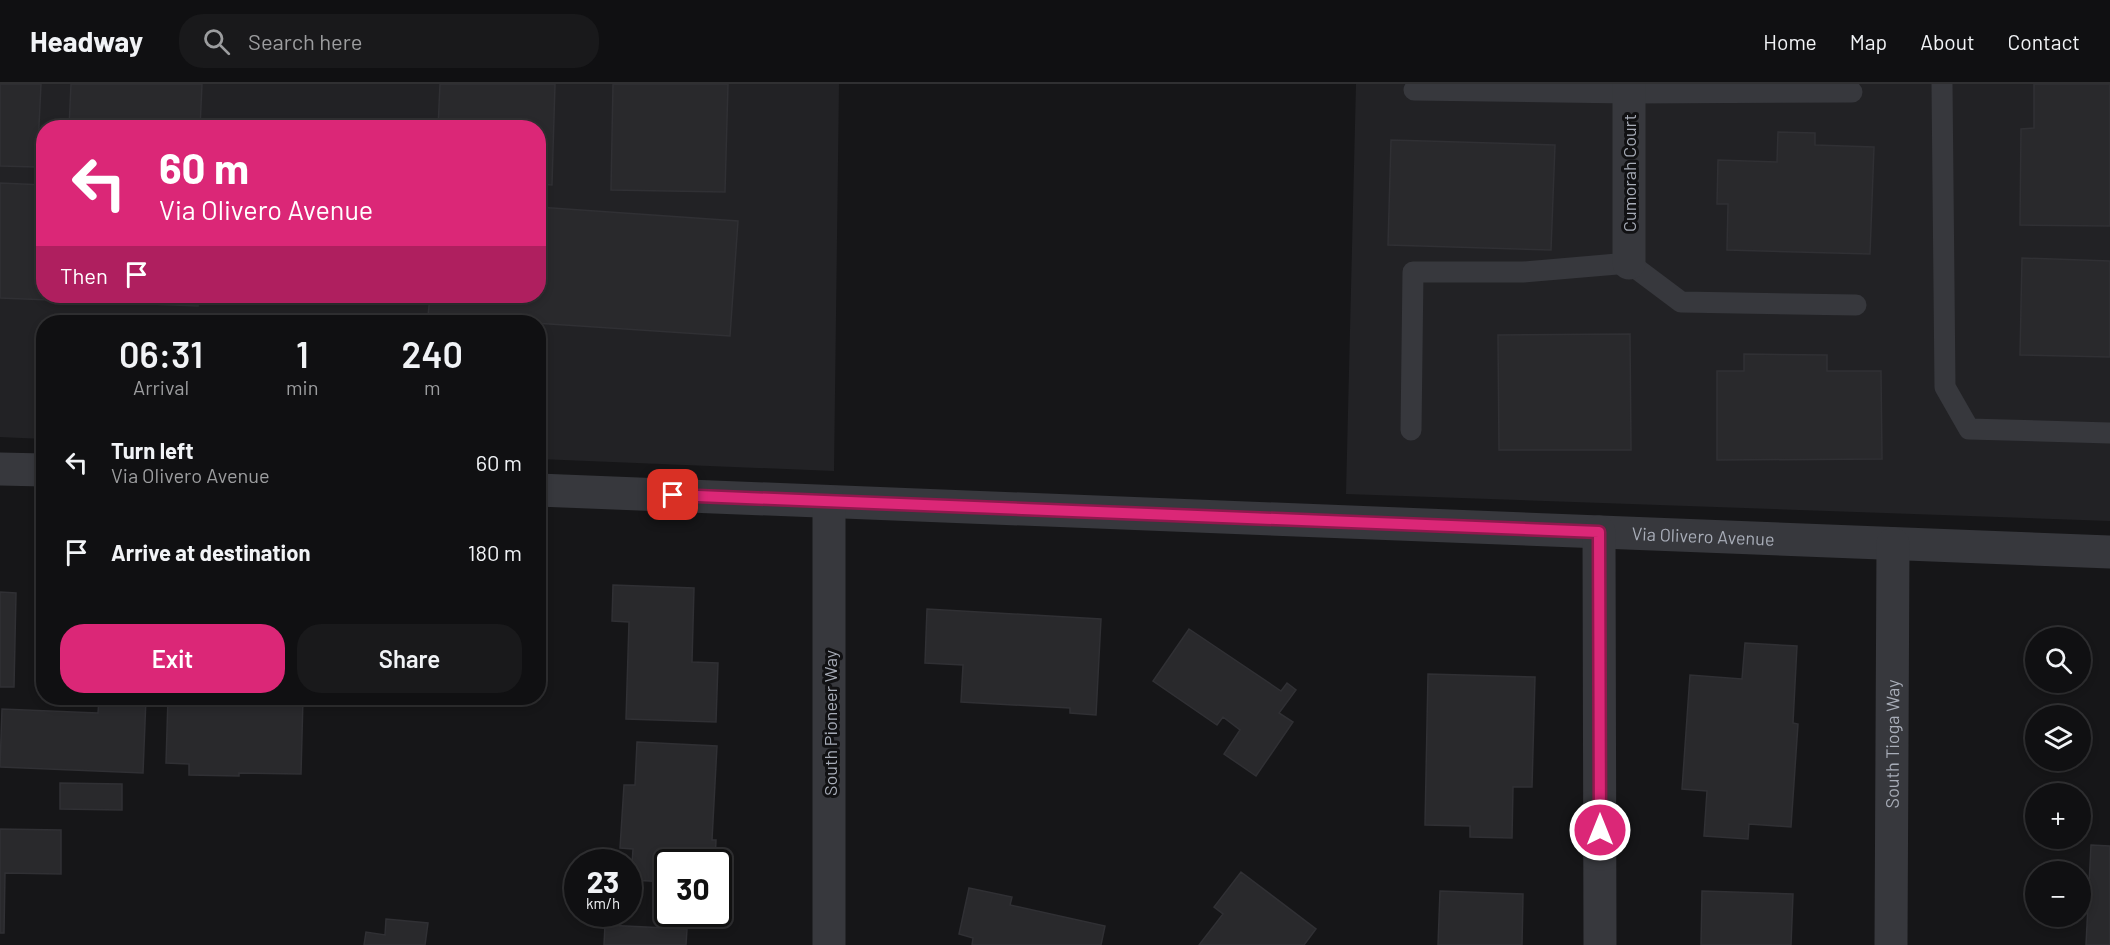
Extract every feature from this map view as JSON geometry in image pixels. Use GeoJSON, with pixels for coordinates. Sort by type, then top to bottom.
{"type":"FeatureCollection","features":[{"type":"Feature","properties":{"kind":"street","name":"Cumorah Court"},"geometry":{"type":"LineString","coordinates":[[1629,89],[1629,262]]}},
{"type":"Feature","properties":{"kind":"street"},"geometry":{"type":"LineString","coordinates":[[0,468],[36,470]]}},
{"type":"Feature","properties":{"kind":"street","name":"Via Olivero Avenue"},"geometry":{"type":"LineString","coordinates":[[546,490],[2110,552]]}},
{"type":"Feature","properties":{"kind":"street","name":"South Pioneer Way"},"geometry":{"type":"LineString","coordinates":[[829,501],[829,945]]}},
{"type":"Feature","properties":{"kind":"street"},"geometry":{"type":"LineString","coordinates":[[1599,532],[1600,945]]}},
{"type":"Feature","properties":{"kind":"street","name":"South Tioga Way"},"geometry":{"type":"LineString","coordinates":[[1891,945],[1893,544]]}},
{"type":"Feature","properties":{"kind":"lane"},"geometry":{"type":"LineString","coordinates":[[1942,84],[1945,387],[1969,429],[2110,433]]}},
{"type":"Feature","properties":{"kind":"lane"},"geometry":{"type":"LineString","coordinates":[[1414,90],[1629,89],[1852,92]]}},
{"type":"Feature","properties":{"kind":"lane"},"geometry":{"type":"LineString","coordinates":[[1411,430],[1413,272],[1523,272],[1629,262],[1681,302],[1856,305]]}},
{"type":"Feature","properties":{"kind":"shaded area"},"geometry":{"type":"Polygon","coordinates":[[[0,84],[839,84],[834,471],[546,459],[546,315],[36,315],[36,439],[0,437],[0,84]]]}},
{"type":"Feature","properties":{"kind":"shaded area"},"geometry":{"type":"Polygon","coordinates":[[[1356,84],[2110,84],[2110,521],[1346,494],[1356,84]]]}},
{"type":"Feature","properties":{"kind":"building"},"geometry":{"type":"Polygon","coordinates":[[[0,84],[41,84],[39,120],[36,120],[36,167],[0,166],[0,84]]]}},
{"type":"Feature","properties":{"kind":"building"},"geometry":{"type":"Polygon","coordinates":[[[71,84],[202,84],[200,120],[69,120],[71,84]]]}},
{"type":"Feature","properties":{"kind":"building"},"geometry":{"type":"Polygon","coordinates":[[[440,84],[555,84],[552,185],[546,185],[546,120],[438,120],[440,84]]]}},
{"type":"Feature","properties":{"kind":"building"},"geometry":{"type":"Polygon","coordinates":[[[613,84],[728,84],[725,192],[611,190],[613,84]]]}},
{"type":"Feature","properties":{"kind":"building"},"geometry":{"type":"Polygon","coordinates":[[[2034,84],[2110,84],[2110,226],[2020,225],[2021,129],[2034,128],[2034,84]]]}},
{"type":"Feature","properties":{"kind":"building"},"geometry":{"type":"Polygon","coordinates":[[[1778,132],[1815,133],[1815,145],[1874,147],[1870,254],[1727,250],[1728,204],[1717,204],[1718,160],[1777,162],[1778,132]]]}},
{"type":"Feature","properties":{"kind":"building"},"geometry":{"type":"Polygon","coordinates":[[[1391,140],[1555,145],[1551,250],[1388,245],[1391,140]]]}},
{"type":"Feature","properties":{"kind":"building"},"geometry":{"type":"Polygon","coordinates":[[[0,183],[36,185],[36,299],[0,298],[0,183]]]}},
{"type":"Feature","properties":{"kind":"building"},"geometry":{"type":"Polygon","coordinates":[[[546,208],[738,221],[730,336],[546,324],[546,315],[428,315],[429,303],[546,303],[546,208]]]}},
{"type":"Feature","properties":{"kind":"building"},"geometry":{"type":"Polygon","coordinates":[[[2022,258],[2110,261],[2110,357],[2020,355],[2022,258]]]}},
{"type":"Feature","properties":{"kind":"building"},"geometry":{"type":"Polygon","coordinates":[[[124,303],[198,303],[198,306],[124,303]]]}},
{"type":"Feature","properties":{"kind":"building"},"geometry":{"type":"Polygon","coordinates":[[[1630,334],[1631,450],[1499,450],[1498,335],[1630,334]]]}},
{"type":"Feature","properties":{"kind":"building"},"geometry":{"type":"Polygon","coordinates":[[[1744,354],[1827,355],[1827,371],[1881,371],[1882,459],[1717,460],[1717,371],[1744,371],[1744,354]]]}},
{"type":"Feature","properties":{"kind":"building"},"geometry":{"type":"Polygon","coordinates":[[[613,585],[694,588],[692,662],[718,663],[716,722],[626,719],[629,622],[612,621],[613,585]]]}},
{"type":"Feature","properties":{"kind":"building"},"geometry":{"type":"Polygon","coordinates":[[[0,592],[16,593],[14,687],[0,687],[0,592]]]}},
{"type":"Feature","properties":{"kind":"building"},"geometry":{"type":"Polygon","coordinates":[[[927,609],[1101,619],[1096,715],[1070,713],[1070,708],[961,702],[963,665],[925,663],[927,609]]]}},
{"type":"Feature","properties":{"kind":"building"},"geometry":{"type":"Polygon","coordinates":[[[1189,629],[1281,691],[1287,683],[1296,690],[1279,713],[1293,722],[1256,776],[1224,754],[1240,730],[1223,717],[1217,725],[1153,681],[1189,629]]]}},
{"type":"Feature","properties":{"kind":"building"},"geometry":{"type":"Polygon","coordinates":[[[1745,643],[1797,646],[1793,723],[1798,724],[1791,827],[1749,824],[1748,839],[1704,836],[1707,791],[1682,789],[1690,675],[1742,679],[1745,643]]]}},
{"type":"Feature","properties":{"kind":"building"},"geometry":{"type":"Polygon","coordinates":[[[1428,674],[1535,677],[1532,787],[1513,787],[1512,838],[1470,837],[1470,826],[1425,825],[1428,674]]]}},
{"type":"Feature","properties":{"kind":"building"},"geometry":{"type":"Polygon","coordinates":[[[99,705],[146,705],[143,773],[0,767],[2,709],[98,713],[99,705]]]}},
{"type":"Feature","properties":{"kind":"building"},"geometry":{"type":"Polygon","coordinates":[[[168,705],[303,705],[301,774],[189,775],[189,764],[166,763],[168,705]]]}},
{"type":"Feature","properties":{"kind":"building"},"geometry":{"type":"Polygon","coordinates":[[[637,742],[717,746],[712,840],[716,840],[716,849],[654,849],[654,881],[642,881],[642,849],[620,848],[624,785],[635,785],[637,742]]]}},
{"type":"Feature","properties":{"kind":"building"},"geometry":{"type":"Polygon","coordinates":[[[60,783],[122,784],[122,810],[60,809],[60,783]]]}},
{"type":"Feature","properties":{"kind":"building"},"geometry":{"type":"Polygon","coordinates":[[[0,829],[61,830],[61,874],[5,873],[4,933],[0,933],[0,829]]]}},
{"type":"Feature","properties":{"kind":"building"},"geometry":{"type":"Polygon","coordinates":[[[2091,845],[2110,846],[2110,945],[2086,945],[2087,927],[2091,927],[2091,845]]]}},
{"type":"Feature","properties":{"kind":"building"},"geometry":{"type":"Polygon","coordinates":[[[1241,872],[1316,929],[1304,945],[1199,945],[1223,914],[1214,907],[1241,872]]]}},
{"type":"Feature","properties":{"kind":"building"},"geometry":{"type":"Polygon","coordinates":[[[969,888],[1012,897],[1010,905],[1105,926],[1101,945],[972,945],[973,938],[959,934],[969,888]]]}},
{"type":"Feature","properties":{"kind":"building"},"geometry":{"type":"Polygon","coordinates":[[[1440,891],[1523,894],[1522,945],[1438,945],[1440,891]]]}},
{"type":"Feature","properties":{"kind":"building"},"geometry":{"type":"Polygon","coordinates":[[[1702,891],[1793,894],[1791,945],[1701,945],[1702,891]]]}},
{"type":"Feature","properties":{"kind":"building"},"geometry":{"type":"Polygon","coordinates":[[[386,919],[428,923],[425,945],[364,945],[366,932],[385,935],[386,919]]]}},
{"type":"Feature","properties":{"kind":"building"},"geometry":{"type":"Polygon","coordinates":[[[605,927],[687,929],[686,945],[604,945],[605,927]]]}},
{"type":"Feature","properties":{"kind":"route"},"geometry":{"type":"LineString","coordinates":[[673,495],[1599,532],[1600,830]]}}]}
